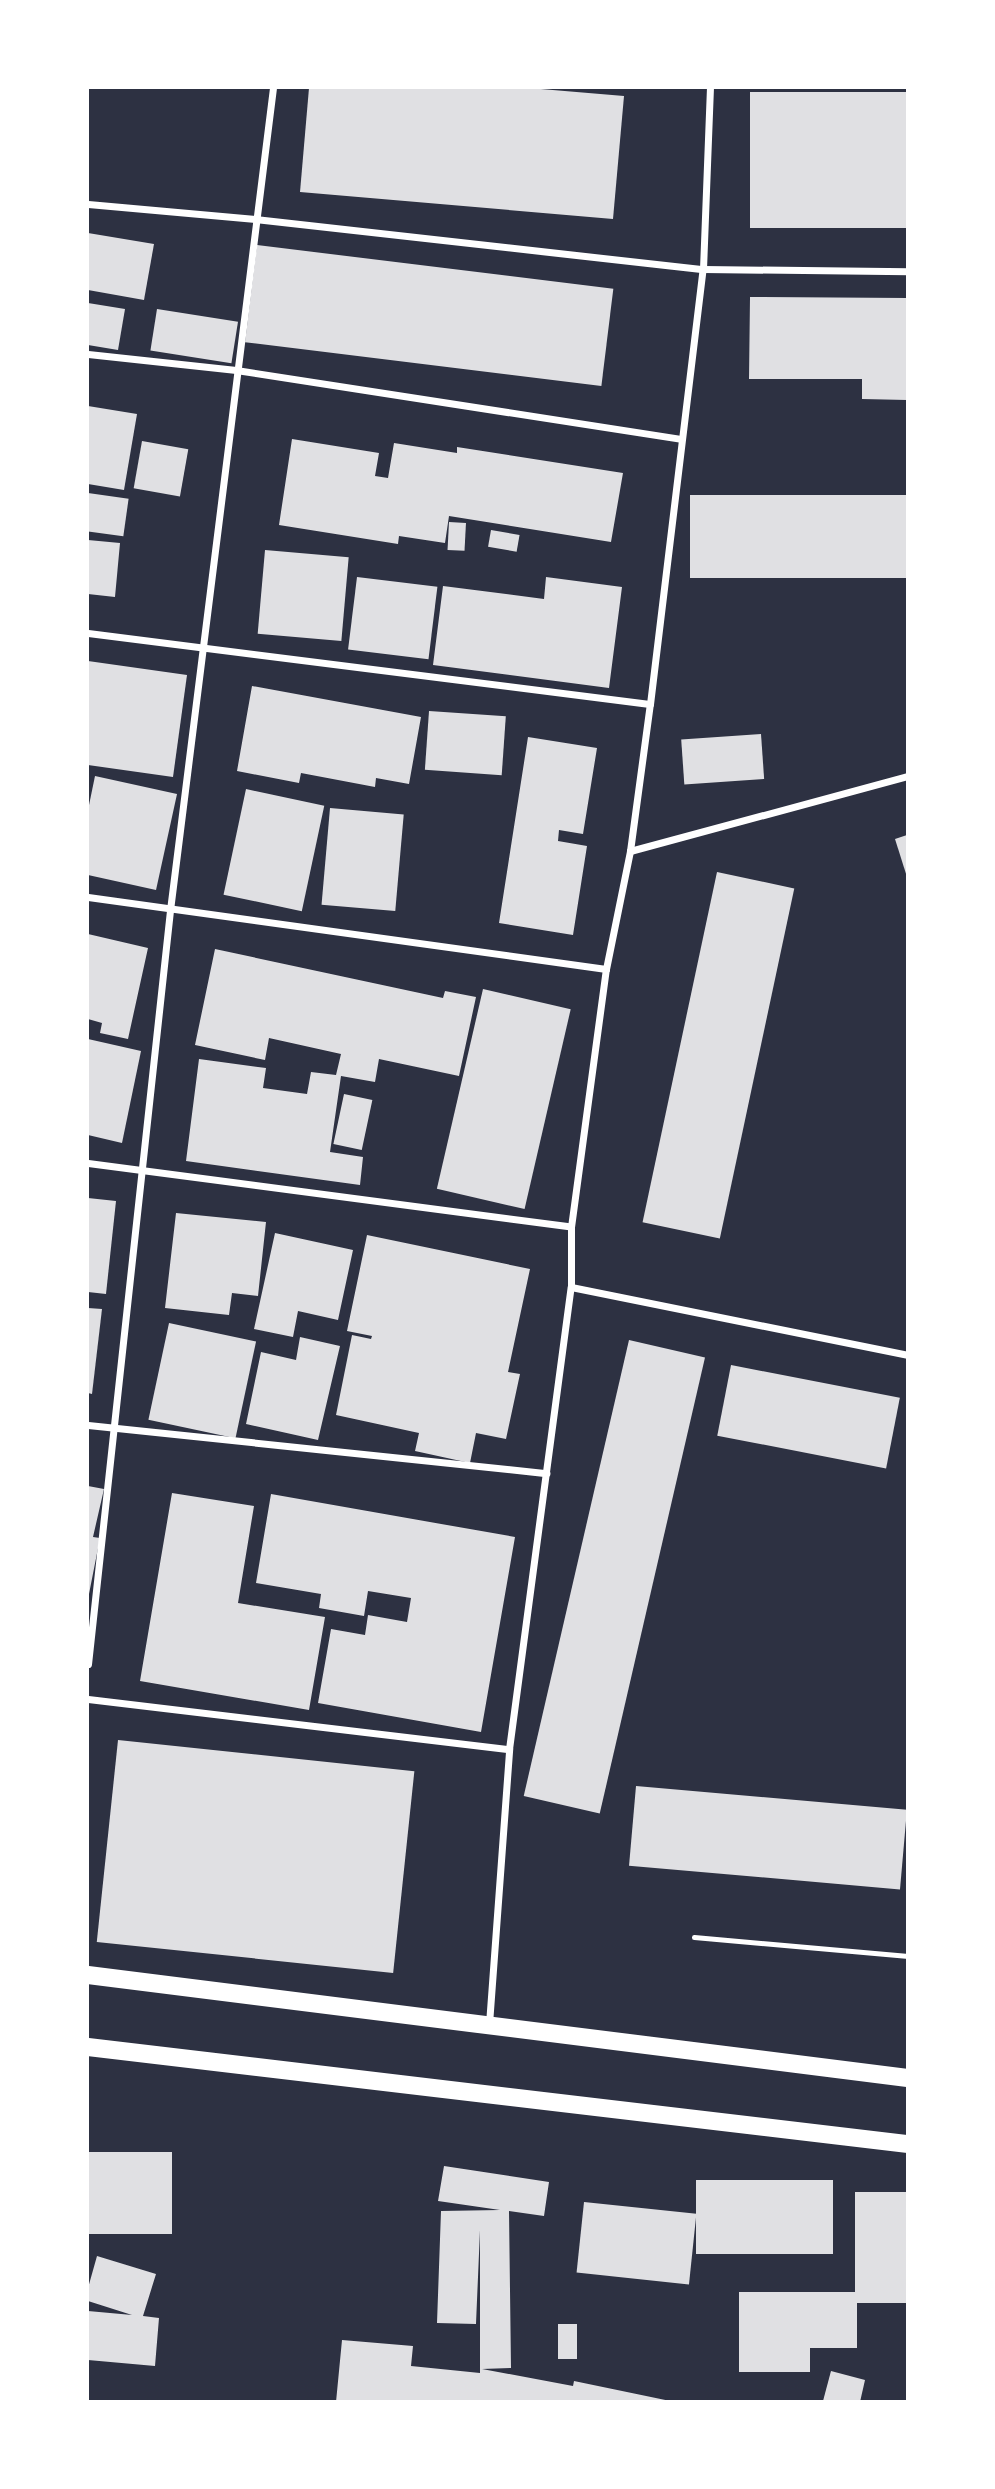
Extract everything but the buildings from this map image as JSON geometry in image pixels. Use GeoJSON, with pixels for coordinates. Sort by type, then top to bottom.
{"type":"FeatureCollection","features":[{"type":"Feature","properties":{"kind":"main road"},"geometry":{"type":"LineString","coordinates":[[88,1975],[489,2028],[908,2078]]}},
{"type":"Feature","properties":{"kind":"main road"},"geometry":{"type":"LineString","coordinates":[[88,2047],[908,2144]]}},
{"type":"Feature","properties":{"kind":"street"},"geometry":{"type":"LineString","coordinates":[[88,1664],[144,1169],[170,910],[273,88]]}},
{"type":"Feature","properties":{"kind":"street"},"geometry":{"type":"LineString","coordinates":[[489,2028],[509,1749],[571,1287],[570,1227],[606,969],[630,851],[703,269],[710,88]]}},
{"type":"Feature","properties":{"kind":"street"},"geometry":{"type":"LineString","coordinates":[[88,204],[255,219],[703,269],[908,271]]}},
{"type":"Feature","properties":{"kind":"street"},"geometry":{"type":"LineString","coordinates":[[88,354],[236,370],[681,439]]}},
{"type":"Feature","properties":{"kind":"street"},"geometry":{"type":"LineString","coordinates":[[88,633],[650,704]]}},
{"type":"Feature","properties":{"kind":"street"},"geometry":{"type":"LineString","coordinates":[[630,851],[908,776]]}},
{"type":"Feature","properties":{"kind":"street"},"geometry":{"type":"LineString","coordinates":[[88,897],[606,969]]}},
{"type":"Feature","properties":{"kind":"street"},"geometry":{"type":"LineString","coordinates":[[88,1163],[570,1227]]}},
{"type":"Feature","properties":{"kind":"street"},"geometry":{"type":"LineString","coordinates":[[571,1287],[908,1355]]}},
{"type":"Feature","properties":{"kind":"street"},"geometry":{"type":"LineString","coordinates":[[88,1425],[546,1473]]}},
{"type":"Feature","properties":{"kind":"street"},"geometry":{"type":"LineString","coordinates":[[88,1699],[509,1749]]}},
{"type":"Feature","properties":{"kind":"lane"},"geometry":{"type":"LineString","coordinates":[[694,1937],[908,1956]]}}]}
